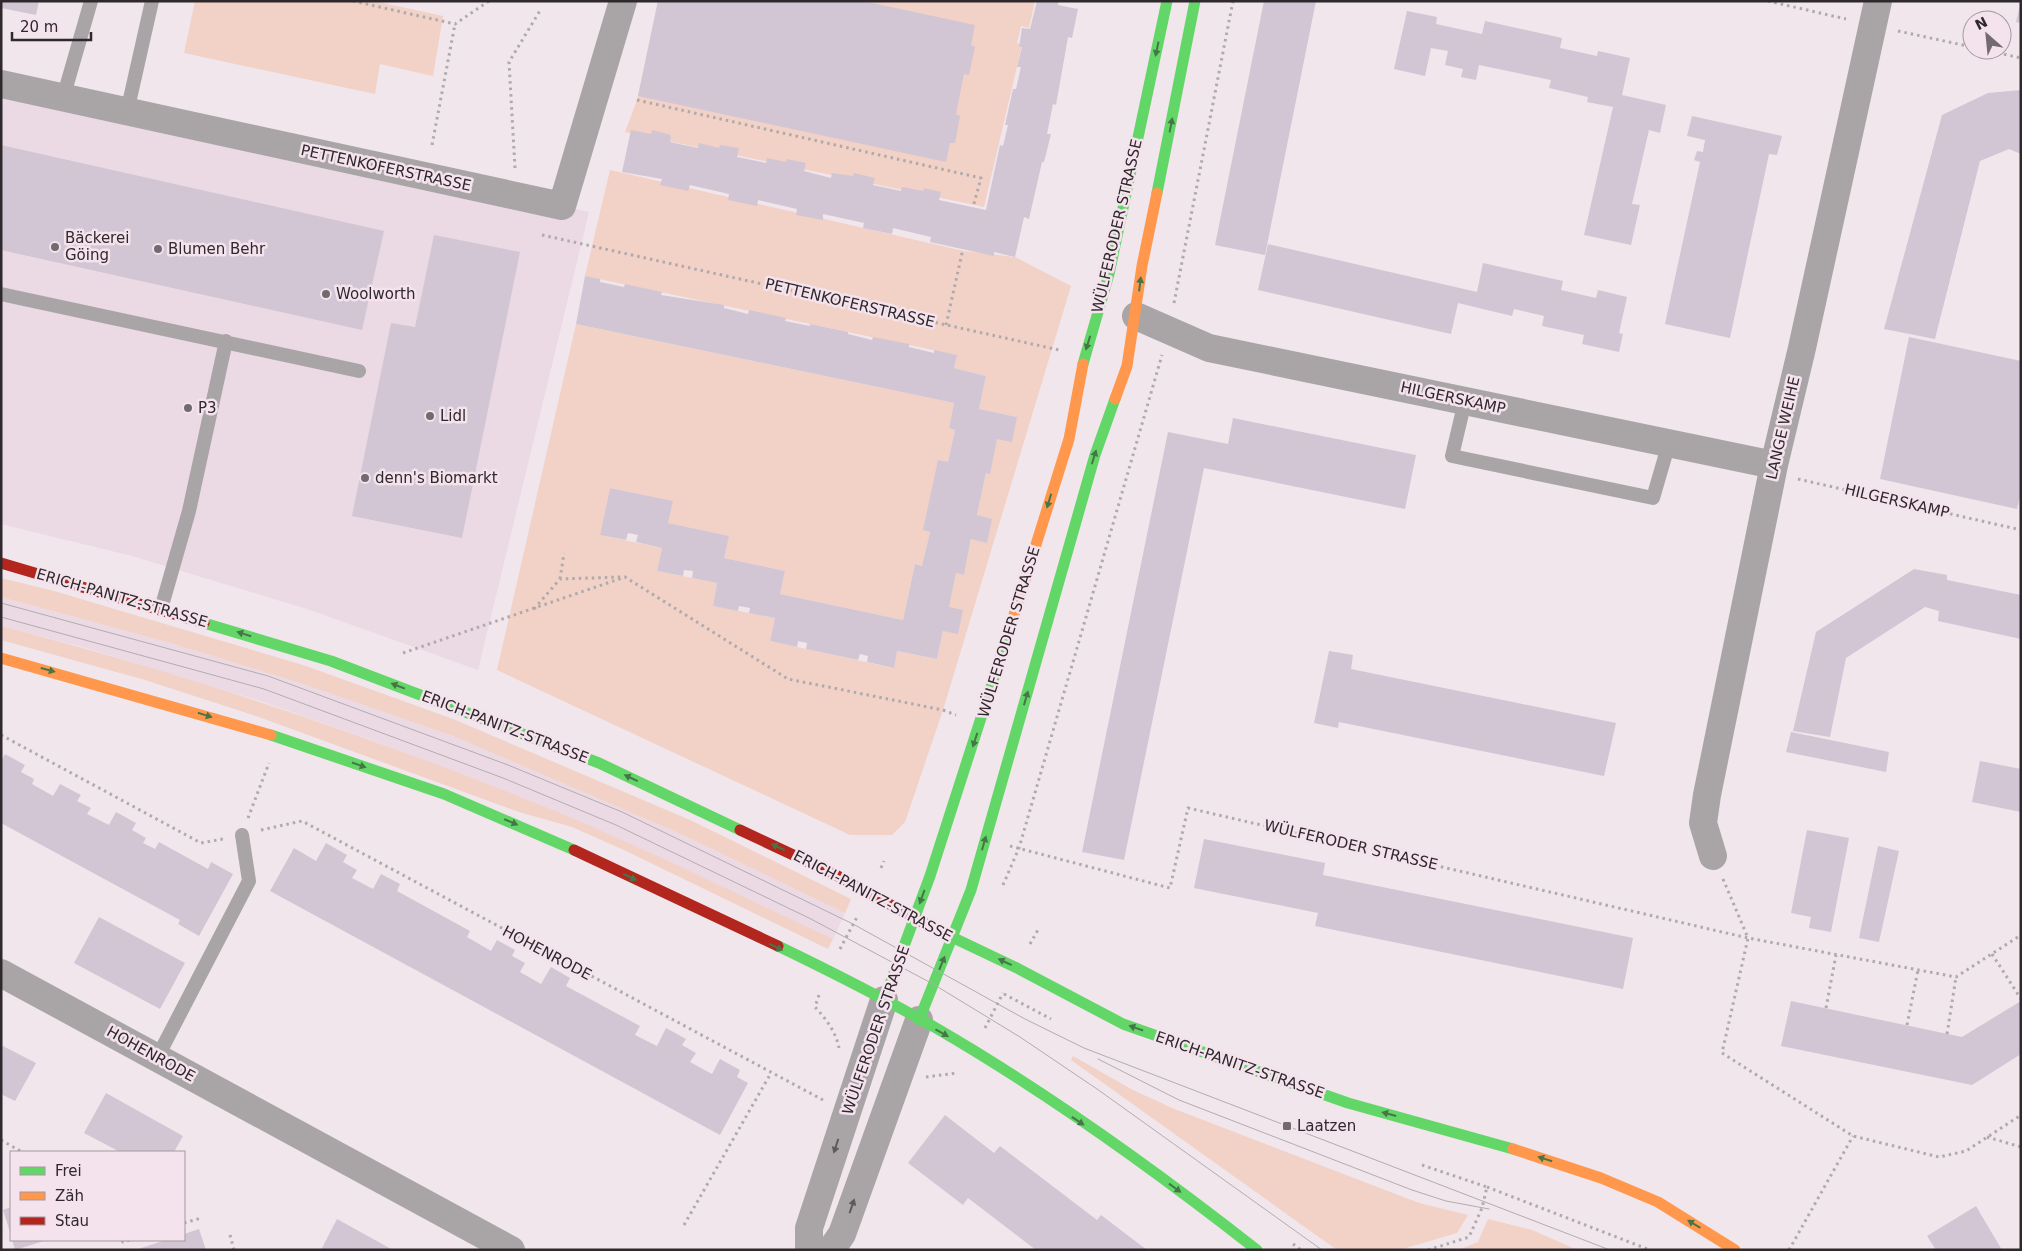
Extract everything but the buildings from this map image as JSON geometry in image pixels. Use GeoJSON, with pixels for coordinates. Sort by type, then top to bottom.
{"type":"FeatureCollection","features":[{"type":"Feature","properties":{"kind":"main road","name":"WÜLFERODER STRASSE"},"geometry":{"type":"LineString","coordinates":[[884,1000],[981,724],[1068,439],[1084,356],[1109,274],[1167,1]]}},
{"type":"Feature","properties":{"kind":"main road","name":"WÜLFERODER STRASSE"},"geometry":{"type":"LineString","coordinates":[[919,1020],[971,890],[1095,455],[1127,366],[1142,266],[1196,1]]}},
{"type":"Feature","properties":{"kind":"main road","name":"ERICH-PANITZ-STRASSE"},"geometry":{"type":"LineString","coordinates":[[1,563],[331,661],[599,763],[836,874],[952,938],[1017,968],[1123,1024],[1348,1103],[1502,1145],[1602,1178],[1658,1202],[1735,1250]]}},
{"type":"Feature","properties":{"kind":"main road"},"geometry":{"type":"LineString","coordinates":[[1,658],[279,737],[442,793],[515,823],[828,972],[884,1000],[974,1051],[1136,1159],[1257,1250]]}},
{"type":"Feature","properties":{"kind":"street","name":"PETTENKOFERSTRASSE"},"geometry":{"type":"LineString","coordinates":[[1,84],[562,206],[623,1]]}},
{"type":"Feature","properties":{"kind":"street","name":"LANGE WEIHE"},"geometry":{"type":"LineString","coordinates":[[1713,856],[1703,823],[1773,469],[1802,348],[1875,13]]}},
{"type":"Feature","properties":{"kind":"street","name":"HILGERSKAMP"},"geometry":{"type":"LineString","coordinates":[[1136,316],[1209,348],[1669,444],[1773,469]]}},
{"type":"Feature","properties":{"kind":"street","name":"HOHENRODE"},"geometry":{"type":"LineString","coordinates":[[1,973],[511,1250]]}},
{"type":"Feature","properties":{"kind":"street","name":"WÜLFERODER STRASSE"},"geometry":{"type":"LineString","coordinates":[[809,1250],[809,1228],[884,1000]]}},
{"type":"Feature","properties":{"kind":"street","name":"WÜLFERODER STRASSE"},"geometry":{"type":"LineString","coordinates":[[831,1250],[842,1234],[919,1020]]}},
{"type":"Feature","properties":{"kind":"lane"},"geometry":{"type":"LineString","coordinates":[[63,98],[91,1]]}},
{"type":"Feature","properties":{"kind":"lane"},"geometry":{"type":"LineString","coordinates":[[127,112],[152,1]]}},
{"type":"Feature","properties":{"kind":"lane"},"geometry":{"type":"LineString","coordinates":[[1,294],[359,371]]}},
{"type":"Feature","properties":{"kind":"lane"},"geometry":{"type":"LineString","coordinates":[[161,609],[189,511],[226,341]]}},
{"type":"Feature","properties":{"kind":"lane"},"geometry":{"type":"LineString","coordinates":[[1465,401],[1452,456],[1653,498],[1669,444]]}},
{"type":"Feature","properties":{"kind":"lane"},"geometry":{"type":"LineString","coordinates":[[157,1058],[249,881],[242,834]]}},
{"type":"Feature","properties":{"kind":"path"},"geometry":{"type":"LineString","coordinates":[[352,1],[455,24]]}},
{"type":"Feature","properties":{"kind":"path"},"geometry":{"type":"LineString","coordinates":[[432,145],[455,24],[489,1]]}},
{"type":"Feature","properties":{"kind":"path"},"geometry":{"type":"LineString","coordinates":[[1000,891],[1019,848],[1169,330],[1233,1]]}},
{"type":"Feature","properties":{"kind":"path"},"geometry":{"type":"LineString","coordinates":[[1768,1],[1875,13],[1962,43]]}},
{"type":"Feature","properties":{"kind":"path"},"geometry":{"type":"LineString","coordinates":[[516,196],[509,62],[541,9]]}},
{"type":"Feature","properties":{"kind":"path"},"geometry":{"type":"LineString","coordinates":[[637,100],[981,178],[973,207]]}},
{"type":"Feature","properties":{"kind":"path","name":"PETTENKOFERSTRASSE"},"geometry":{"type":"LineString","coordinates":[[542,235],[1084,356]]}},
{"type":"Feature","properties":{"kind":"path"},"geometry":{"type":"LineString","coordinates":[[946,325],[963,249]]}},
{"type":"Feature","properties":{"kind":"path"},"geometry":{"type":"LineString","coordinates":[[1127,366],[1157,372]]}},
{"type":"Feature","properties":{"kind":"path","name":"HILGERSKAMP"},"geometry":{"type":"LineString","coordinates":[[1773,469],[2021,530]]}},
{"type":"Feature","properties":{"kind":"path"},"geometry":{"type":"LineString","coordinates":[[533,609],[560,579],[564,553]]}},
{"type":"Feature","properties":{"kind":"path"},"geometry":{"type":"LineString","coordinates":[[403,653],[625,576]]}},
{"type":"Feature","properties":{"kind":"path"},"geometry":{"type":"LineString","coordinates":[[560,579],[625,576],[788,679],[943,710],[981,724]]}},
{"type":"Feature","properties":{"kind":"path","name":"HOHENRODE"},"geometry":{"type":"LineString","coordinates":[[1,735],[201,843],[302,821],[847,1113]]}},
{"type":"Feature","properties":{"kind":"path"},"geometry":{"type":"LineString","coordinates":[[242,834],[279,737]]}},
{"type":"Feature","properties":{"kind":"path","name":"WÜLFERODER STRASSE"},"geometry":{"type":"LineString","coordinates":[[985,840],[1170,888],[1188,808],[1636,910],[1748,938]]}},
{"type":"Feature","properties":{"kind":"path"},"geometry":{"type":"LineString","coordinates":[[1713,856],[1748,938],[1722,1053],[1853,1136],[1939,1157],[1966,1151],[2021,1115]]}},
{"type":"Feature","properties":{"kind":"path"},"geometry":{"type":"LineString","coordinates":[[815,1007],[828,972],[870,893],[884,861]]}},
{"type":"Feature","properties":{"kind":"path"},"geometry":{"type":"LineString","coordinates":[[974,1051],[1039,928]]}},
{"type":"Feature","properties":{"kind":"path"},"geometry":{"type":"LineString","coordinates":[[1748,938],[1956,977],[2021,935]]}},
{"type":"Feature","properties":{"kind":"path"},"geometry":{"type":"LineString","coordinates":[[1992,954],[2021,999]]}},
{"type":"Feature","properties":{"kind":"path"},"geometry":{"type":"LineString","coordinates":[[1826,1008],[1836,955]]}},
{"type":"Feature","properties":{"kind":"path"},"geometry":{"type":"LineString","coordinates":[[1906,1025],[1918,970]]}},
{"type":"Feature","properties":{"kind":"path"},"geometry":{"type":"LineString","coordinates":[[1947,1034],[1956,977]]}},
{"type":"Feature","properties":{"kind":"path"},"geometry":{"type":"LineString","coordinates":[[684,1225],[771,1073]]}},
{"type":"Feature","properties":{"kind":"path"},"geometry":{"type":"LineString","coordinates":[[1789,1250],[1853,1136]]}},
{"type":"Feature","properties":{"kind":"path"},"geometry":{"type":"LineString","coordinates":[[1986,1137],[2021,1147]]}},
{"type":"Feature","properties":{"kind":"path"},"geometry":{"type":"LineString","coordinates":[[1,1140],[20,1151]]}},
{"type":"Feature","properties":{"kind":"path"},"geometry":{"type":"LineString","coordinates":[[1422,1165],[1487,1187],[1650,1250]]}},
{"type":"Feature","properties":{"kind":"path"},"geometry":{"type":"LineString","coordinates":[[1428,1250],[1469,1237],[1482,1208],[1487,1187]]}},
{"type":"Feature","properties":{"kind":"path"},"geometry":{"type":"LineString","coordinates":[[185,1223],[202,1218]]}},
{"type":"Feature","properties":{"kind":"path"},"geometry":{"type":"LineString","coordinates":[[230,1235],[234,1250]]}},
{"type":"Feature","properties":{"kind":"path"},"geometry":{"type":"LineString","coordinates":[[1293,1244],[1301,1250]]}},
{"type":"Feature","properties":{"kind":"shaded area"},"geometry":{"type":"Polygon","coordinates":[[[195,1],[374,1],[443,16],[433,76],[380,64],[375,94],[184,53],[195,1]]]}},
{"type":"Feature","properties":{"kind":"shaded area"},"geometry":{"type":"Polygon","coordinates":[[[658,1],[1035,1],[1029,28],[1021,26],[1017,43],[1022,45],[984,207],[625,132],[637,100],[658,1]]]}},
{"type":"Feature","properties":{"kind":"shaded area"},"geometry":{"type":"Polygon","coordinates":[[[1,84],[589,212],[478,670],[310,610],[132,556],[1,524],[1,84]]]}},
{"type":"Feature","properties":{"kind":"shaded area"},"geometry":{"type":"Polygon","coordinates":[[[610,170],[964,251],[1015,257],[1071,286],[943,710],[905,822],[892,835],[850,835],[497,670],[576,324],[954,403],[949,428],[955,430],[948,462],[924,530],[930,532],[922,566],[915,564],[903,620],[780,594],[785,571],[724,558],[728,536],[668,523],[672,501],[610,488],[600,535],[662,548],[657,571],[717,583],[713,606],[775,618],[770,641],[893,668],[897,651],[937,659],[956,573],[964,575],[973,531],[988,533],[991,519],[977,515],[986,473],[999,430],[1017,417],[979,409],[986,376],[954,368],[956,355],[585,276],[610,170]]]}},
{"type":"Feature","properties":{"kind":"shaded area"},"geometry":{"type":"Polygon","coordinates":[[[1,578],[54,591],[306,666],[453,719],[690,820],[851,899],[845,913],[683,835],[453,736],[303,684],[174,644],[1,597],[1,578]]]}},
{"type":"Feature","properties":{"kind":"shaded area"},"geometry":{"type":"Polygon","coordinates":[[[1,597],[174,644],[303,684],[453,736],[683,835],[845,913],[833,939],[624,841],[523,798],[371,740],[257,700],[82,647],[1,626],[1,597]]]}},
{"type":"Feature","properties":{"kind":"shaded area"},"geometry":{"type":"Polygon","coordinates":[[[1,626],[200,683],[330,726],[459,773],[602,831],[833,939],[828,949],[624,850],[572,827],[519,812],[256,716],[145,680],[1,640],[1,626]]]}},
{"type":"Feature","properties":{"kind":"shaded area"},"geometry":{"type":"Polygon","coordinates":[[[1073,1056],[1133,1090],[1172,1108],[1419,1203],[1468,1215],[1457,1233],[1399,1250],[1337,1250],[1071,1060],[1073,1056]]]}},
{"type":"Feature","properties":{"kind":"shaded area"},"geometry":{"type":"Polygon","coordinates":[[[1488,1219],[1532,1230],[1578,1250],[1458,1250],[1478,1242],[1488,1219]]]}},
{"type":"Feature","properties":{"kind":"tram line"},"geometry":{"type":"LineString","coordinates":[[1,603],[268,676],[508,765],[622,812],[853,924],[1025,1019],[1084,1048],[1610,1250]]}},
{"type":"Feature","properties":{"kind":"tram line"},"geometry":{"type":"LineString","coordinates":[[1,617],[264,689],[503,778],[616,825],[811,919],[933,984],[1020,1037],[1097,1089],[1322,1250]]}},
{"type":"Feature","properties":{"kind":"tram line"},"geometry":{"type":"LineString","coordinates":[[1098,1059],[1179,1100],[1412,1190],[1446,1201],[1489,1209]]}},
{"type":"Feature","properties":{"kind":"traffic: fast"},"geometry":{"type":"LineString","coordinates":[[1083,364],[1109,274],[1167,1]]}},
{"type":"Feature","properties":{"kind":"traffic: fast"},"geometry":{"type":"LineString","coordinates":[[1157,193],[1195,1]]}},
{"type":"Feature","properties":{"kind":"traffic: fast"},"geometry":{"type":"LineString","coordinates":[[919,1020],[971,890],[1095,455],[1115,399]]}},
{"type":"Feature","properties":{"kind":"traffic: fast"},"geometry":{"type":"LineString","coordinates":[[204,623],[331,661],[599,763],[740,830]]}},
{"type":"Feature","properties":{"kind":"traffic: fast"},"geometry":{"type":"LineString","coordinates":[[884,1000],[930,876],[1009,631]]}},
{"type":"Feature","properties":{"kind":"traffic: fast"},"geometry":{"type":"LineString","coordinates":[[271,735],[444,794],[574,850]]}},
{"type":"Feature","properties":{"kind":"traffic: fast"},"geometry":{"type":"LineString","coordinates":[[937,930],[1017,968],[1123,1024],[1348,1103],[1513,1149]]}},
{"type":"Feature","properties":{"kind":"traffic: fast"},"geometry":{"type":"LineString","coordinates":[[778,946],[917,1017],[1019,1079],[1100,1133],[1257,1250]]}},
{"type":"Feature","properties":{"kind":"traffic: slow"},"geometry":{"type":"LineString","coordinates":[[1115,399],[1127,366],[1142,266],[1157,193]]}},
{"type":"Feature","properties":{"kind":"traffic: slow"},"geometry":{"type":"LineString","coordinates":[[1009,631],[1069,439],[1083,364]]}},
{"type":"Feature","properties":{"kind":"traffic: slow"},"geometry":{"type":"LineString","coordinates":[[1,658],[271,735]]}},
{"type":"Feature","properties":{"kind":"traffic: slow"},"geometry":{"type":"LineString","coordinates":[[1513,1149],[1601,1178],[1658,1202],[1735,1250]]}},
{"type":"Feature","properties":{"kind":"traffic: jam"},"geometry":{"type":"LineString","coordinates":[[1,563],[204,623]]}},
{"type":"Feature","properties":{"kind":"traffic: jam"},"geometry":{"type":"LineString","coordinates":[[740,830],[836,875],[937,930]]}},
{"type":"Feature","properties":{"kind":"traffic: jam"},"geometry":{"type":"LineString","coordinates":[[574,850],[778,946]]}},
{"type":"Feature","properties":{"kind":"place","name":"Bäckerei Göing"},"geometry":{"type":"Point","coordinates":[55,247]}},
{"type":"Feature","properties":{"kind":"place","name":"Blumen Behr"},"geometry":{"type":"Point","coordinates":[158,249]}},
{"type":"Feature","properties":{"kind":"place","name":"Woolworth"},"geometry":{"type":"Point","coordinates":[326,294]}},
{"type":"Feature","properties":{"kind":"place","name":"P3"},"geometry":{"type":"Point","coordinates":[188,408]}},
{"type":"Feature","properties":{"kind":"place","name":"Lidl"},"geometry":{"type":"Point","coordinates":[430,416]}},
{"type":"Feature","properties":{"kind":"place","name":"denn's Biomarkt"},"geometry":{"type":"Point","coordinates":[365,478]}},
{"type":"Feature","properties":{"kind":"place","name":"Laatzen"},"geometry":{"type":"Point","coordinates":[1287,1126]}}]}
